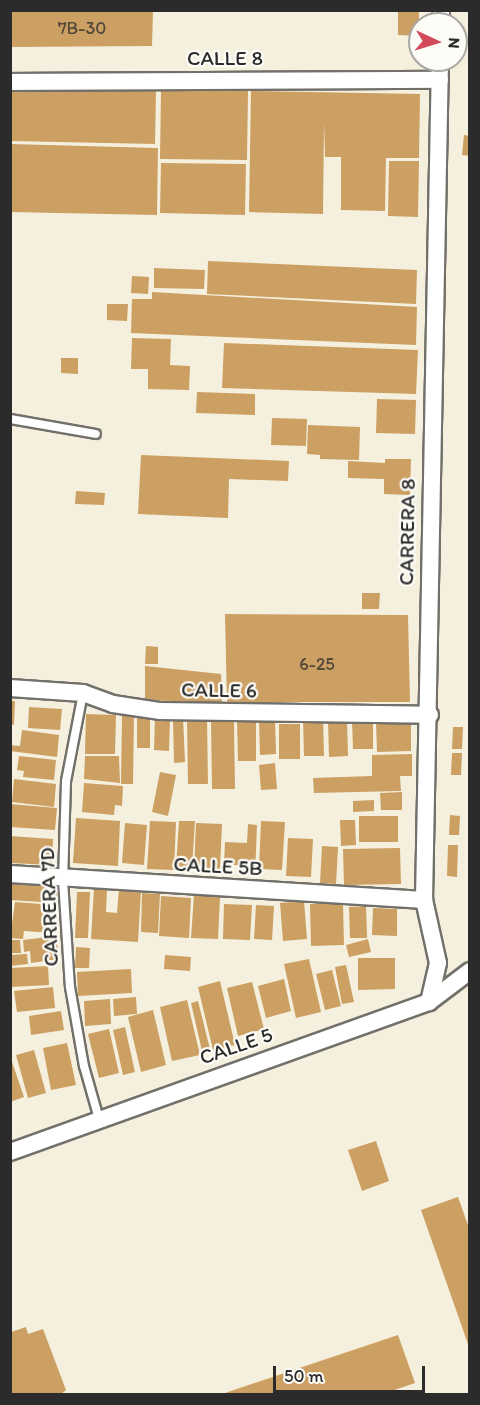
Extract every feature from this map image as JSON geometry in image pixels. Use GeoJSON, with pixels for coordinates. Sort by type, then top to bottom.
{"type":"FeatureCollection","features":[{"type":"Feature","properties":{"kind":"street","name":"CARRERA 8"},"geometry":{"type":"LineString","coordinates":[[429,1002],[438,963],[424,900],[430,715],[429,520],[440,72]]}},
{"type":"Feature","properties":{"kind":"street","name":"CALLE 8"},"geometry":{"type":"LineString","coordinates":[[10,82],[440,80]]}},
{"type":"Feature","properties":{"kind":"street","name":"CALLE 6"},"geometry":{"type":"LineString","coordinates":[[10,688],[83,693],[113,705],[160,711],[430,715]]}},
{"type":"Feature","properties":{"kind":"street","name":"CALLE 5B"},"geometry":{"type":"LineString","coordinates":[[10,874],[63,880],[424,900]]}},
{"type":"Feature","properties":{"kind":"street","name":"CALLE 5"},"geometry":{"type":"LineString","coordinates":[[10,1152],[429,1002],[470,971]]}},
{"type":"Feature","properties":{"kind":"lane"},"geometry":{"type":"LineString","coordinates":[[10,419],[96,434]]}},
{"type":"Feature","properties":{"kind":"lane","name":"CARRERA 7D"},"geometry":{"type":"LineString","coordinates":[[83,693],[66,781],[63,880],[70,987],[84,1066],[99,1119]]}},
{"type":"Feature","properties":{"kind":"building"},"geometry":{"type":"Polygon","coordinates":[[[10,10],[153,10],[152,46],[10,47],[10,10]]]}},
{"type":"Feature","properties":{"kind":"building"},"geometry":{"type":"Polygon","coordinates":[[[398,10],[419,10],[419,12],[408,12],[408,35],[398,35],[398,10]]]}},
{"type":"Feature","properties":{"kind":"building"},"geometry":{"type":"Polygon","coordinates":[[[10,87],[156,91],[155,144],[10,141],[10,87]]]}},
{"type":"Feature","properties":{"kind":"building"},"geometry":{"type":"Polygon","coordinates":[[[161,89],[248,91],[247,160],[160,159],[161,89]]]}},
{"type":"Feature","properties":{"kind":"building"},"geometry":{"type":"Polygon","coordinates":[[[251,91],[420,94],[419,158],[386,158],[385,211],[341,210],[341,157],[325,157],[324,122],[323,214],[249,212],[251,91]]]}},
{"type":"Feature","properties":{"kind":"building"},"geometry":{"type":"Polygon","coordinates":[[[464,135],[470,136],[470,156],[462,155],[464,135]]]}},
{"type":"Feature","properties":{"kind":"building"},"geometry":{"type":"Polygon","coordinates":[[[10,144],[158,148],[157,215],[10,212],[10,144]]]}},
{"type":"Feature","properties":{"kind":"building"},"geometry":{"type":"Polygon","coordinates":[[[389,161],[419,161],[418,217],[388,216],[389,161]]]}},
{"type":"Feature","properties":{"kind":"building"},"geometry":{"type":"Polygon","coordinates":[[[161,163],[246,164],[245,215],[160,213],[161,163]]]}},
{"type":"Feature","properties":{"kind":"building"},"geometry":{"type":"Polygon","coordinates":[[[208,261],[417,270],[416,304],[207,294],[208,261]]]}},
{"type":"Feature","properties":{"kind":"building"},"geometry":{"type":"Polygon","coordinates":[[[154,268],[205,270],[204,289],[154,288],[154,268]]]}},
{"type":"Feature","properties":{"kind":"building"},"geometry":{"type":"Polygon","coordinates":[[[132,276],[149,277],[148,294],[131,293],[132,276]]]}},
{"type":"Feature","properties":{"kind":"building"},"geometry":{"type":"Polygon","coordinates":[[[152,292],[417,307],[416,345],[131,333],[132,299],[152,299],[152,292]]]}},
{"type":"Feature","properties":{"kind":"building"},"geometry":{"type":"Polygon","coordinates":[[[107,304],[128,304],[127,321],[107,320],[107,304]]]}},
{"type":"Feature","properties":{"kind":"building"},"geometry":{"type":"Polygon","coordinates":[[[132,338],[171,339],[170,365],[190,366],[189,390],[148,389],[148,369],[131,369],[132,338]]]}},
{"type":"Feature","properties":{"kind":"building"},"geometry":{"type":"Polygon","coordinates":[[[224,343],[418,350],[416,394],[222,388],[224,343]]]}},
{"type":"Feature","properties":{"kind":"building"},"geometry":{"type":"Polygon","coordinates":[[[61,358],[78,358],[78,374],[61,373],[61,358]]]}},
{"type":"Feature","properties":{"kind":"building"},"geometry":{"type":"Polygon","coordinates":[[[197,392],[255,394],[255,415],[196,413],[197,392]]]}},
{"type":"Feature","properties":{"kind":"building"},"geometry":{"type":"Polygon","coordinates":[[[377,399],[416,400],[415,434],[376,433],[377,399]]]}},
{"type":"Feature","properties":{"kind":"building"},"geometry":{"type":"Polygon","coordinates":[[[272,418],[307,419],[306,446],[271,445],[272,418]]]}},
{"type":"Feature","properties":{"kind":"building"},"geometry":{"type":"Polygon","coordinates":[[[308,425],[360,427],[359,460],[320,459],[320,455],[307,454],[308,425]]]}},
{"type":"Feature","properties":{"kind":"building"},"geometry":{"type":"Polygon","coordinates":[[[141,455],[289,461],[288,481],[229,479],[228,518],[138,514],[141,455]]]}},
{"type":"Feature","properties":{"kind":"building"},"geometry":{"type":"Polygon","coordinates":[[[385,459],[411,459],[410,495],[384,494],[384,479],[348,478],[348,461],[385,463],[385,459]]]}},
{"type":"Feature","properties":{"kind":"building"},"geometry":{"type":"Polygon","coordinates":[[[76,491],[105,493],[104,505],[75,504],[76,491]]]}},
{"type":"Feature","properties":{"kind":"building"},"geometry":{"type":"Polygon","coordinates":[[[362,593],[380,593],[379,609],[362,609],[362,593]]]}},
{"type":"Feature","properties":{"kind":"building"},"geometry":{"type":"Polygon","coordinates":[[[225,614],[408,615],[410,702],[227,702],[225,614]]]}},
{"type":"Feature","properties":{"kind":"building"},"geometry":{"type":"Polygon","coordinates":[[[146,646],[158,647],[158,664],[145,664],[146,646]]]}},
{"type":"Feature","properties":{"kind":"building"},"geometry":{"type":"Polygon","coordinates":[[[145,666],[221,674],[222,703],[145,700],[145,666]]]}},
{"type":"Feature","properties":{"kind":"building"},"geometry":{"type":"Polygon","coordinates":[[[10,701],[15,701],[14,725],[10,724],[10,701]]]}},
{"type":"Feature","properties":{"kind":"building"},"geometry":{"type":"Polygon","coordinates":[[[29,707],[62,709],[60,730],[28,728],[29,707]]]}},
{"type":"Feature","properties":{"kind":"building"},"geometry":{"type":"Polygon","coordinates":[[[86,714],[116,715],[115,754],[85,754],[86,714]]]}},
{"type":"Feature","properties":{"kind":"building"},"geometry":{"type":"Polygon","coordinates":[[[122,716],[134,716],[133,784],[121,784],[122,716]]]}},
{"type":"Feature","properties":{"kind":"building"},"geometry":{"type":"Polygon","coordinates":[[[137,716],[150,716],[150,748],[137,748],[137,716]]]}},
{"type":"Feature","properties":{"kind":"building"},"geometry":{"type":"Polygon","coordinates":[[[155,717],[170,718],[169,751],[154,750],[155,717]]]}},
{"type":"Feature","properties":{"kind":"building"},"geometry":{"type":"Polygon","coordinates":[[[173,717],[183,717],[185,762],[174,763],[173,717]]]}},
{"type":"Feature","properties":{"kind":"building"},"geometry":{"type":"Polygon","coordinates":[[[207,718],[208,784],[188,784],[187,719],[207,718]]]}},
{"type":"Feature","properties":{"kind":"building"},"geometry":{"type":"Polygon","coordinates":[[[303,718],[323,718],[324,756],[304,756],[303,718]]]}},
{"type":"Feature","properties":{"kind":"building"},"geometry":{"type":"Polygon","coordinates":[[[275,719],[276,754],[260,755],[259,720],[275,719]]]}},
{"type":"Feature","properties":{"kind":"building"},"geometry":{"type":"Polygon","coordinates":[[[211,720],[234,720],[235,789],[212,789],[211,720]]]}},
{"type":"Feature","properties":{"kind":"building"},"geometry":{"type":"Polygon","coordinates":[[[347,720],[348,756],[329,757],[328,721],[347,720]]]}},
{"type":"Feature","properties":{"kind":"building"},"geometry":{"type":"Polygon","coordinates":[[[373,720],[373,749],[353,749],[352,721],[373,720]]]}},
{"type":"Feature","properties":{"kind":"building"},"geometry":{"type":"Polygon","coordinates":[[[237,721],[256,721],[256,761],[238,761],[237,721]]]}},
{"type":"Feature","properties":{"kind":"building"},"geometry":{"type":"Polygon","coordinates":[[[411,721],[411,751],[377,752],[376,722],[411,721]]]}},
{"type":"Feature","properties":{"kind":"building"},"geometry":{"type":"Polygon","coordinates":[[[279,724],[300,724],[300,759],[279,759],[279,724]]]}},
{"type":"Feature","properties":{"kind":"building"},"geometry":{"type":"Polygon","coordinates":[[[453,727],[463,727],[462,749],[452,749],[453,727]]]}},
{"type":"Feature","properties":{"kind":"building"},"geometry":{"type":"Polygon","coordinates":[[[22,730],[59,735],[57,757],[10,751],[10,745],[20,746],[22,730]]]}},
{"type":"Feature","properties":{"kind":"building"},"geometry":{"type":"Polygon","coordinates":[[[452,753],[462,753],[461,775],[451,775],[452,753]]]}},
{"type":"Feature","properties":{"kind":"building"},"geometry":{"type":"Polygon","coordinates":[[[412,754],[412,776],[400,776],[401,791],[314,793],[313,778],[372,776],[372,755],[412,754]]]}},
{"type":"Feature","properties":{"kind":"building"},"geometry":{"type":"Polygon","coordinates":[[[19,756],[56,760],[54,780],[23,777],[24,771],[17,770],[19,756]]]}},
{"type":"Feature","properties":{"kind":"building"},"geometry":{"type":"Polygon","coordinates":[[[85,756],[119,756],[120,783],[84,779],[85,756]]]}},
{"type":"Feature","properties":{"kind":"building"},"geometry":{"type":"Polygon","coordinates":[[[275,763],[277,789],[261,790],[259,765],[275,763]]]}},
{"type":"Feature","properties":{"kind":"building"},"geometry":{"type":"Polygon","coordinates":[[[160,772],[176,775],[168,816],[152,812],[160,772]]]}},
{"type":"Feature","properties":{"kind":"building"},"geometry":{"type":"Polygon","coordinates":[[[14,779],[56,784],[54,807],[12,802],[14,779]]]}},
{"type":"Feature","properties":{"kind":"building"},"geometry":{"type":"Polygon","coordinates":[[[84,783],[123,786],[122,806],[115,805],[114,815],[82,812],[84,783]]]}},
{"type":"Feature","properties":{"kind":"building"},"geometry":{"type":"Polygon","coordinates":[[[402,792],[402,810],[381,810],[380,793],[402,792]]]}},
{"type":"Feature","properties":{"kind":"building"},"geometry":{"type":"Polygon","coordinates":[[[374,800],[374,811],[353,812],[353,801],[374,800]]]}},
{"type":"Feature","properties":{"kind":"building"},"geometry":{"type":"Polygon","coordinates":[[[10,804],[57,808],[55,830],[10,827],[10,804]]]}},
{"type":"Feature","properties":{"kind":"building"},"geometry":{"type":"Polygon","coordinates":[[[450,815],[460,816],[459,835],[449,835],[450,815]]]}},
{"type":"Feature","properties":{"kind":"building"},"geometry":{"type":"Polygon","coordinates":[[[359,816],[398,816],[398,842],[359,842],[359,816]]]}},
{"type":"Feature","properties":{"kind":"building"},"geometry":{"type":"Polygon","coordinates":[[[76,818],[120,821],[118,866],[73,863],[76,818]]]}},
{"type":"Feature","properties":{"kind":"building"},"geometry":{"type":"Polygon","coordinates":[[[340,820],[355,820],[356,845],[341,846],[340,820]]]}},
{"type":"Feature","properties":{"kind":"building"},"geometry":{"type":"Polygon","coordinates":[[[150,821],[176,822],[174,870],[147,869],[150,821]]]}},
{"type":"Feature","properties":{"kind":"building"},"geometry":{"type":"Polygon","coordinates":[[[179,821],[195,821],[192,868],[176,867],[179,821]]]}},
{"type":"Feature","properties":{"kind":"building"},"geometry":{"type":"Polygon","coordinates":[[[261,821],[285,822],[282,870],[259,869],[261,821]]]}},
{"type":"Feature","properties":{"kind":"building"},"geometry":{"type":"Polygon","coordinates":[[[125,823],[147,825],[144,865],[122,863],[125,823]]]}},
{"type":"Feature","properties":{"kind":"building"},"geometry":{"type":"Polygon","coordinates":[[[196,823],[222,824],[220,870],[194,869],[196,823]]]}},
{"type":"Feature","properties":{"kind":"building"},"geometry":{"type":"Polygon","coordinates":[[[248,824],[257,825],[255,875],[245,874],[246,866],[224,864],[225,842],[247,843],[248,824]]]}},
{"type":"Feature","properties":{"kind":"building"},"geometry":{"type":"Polygon","coordinates":[[[10,836],[53,839],[52,865],[10,863],[10,836]]]}},
{"type":"Feature","properties":{"kind":"building"},"geometry":{"type":"Polygon","coordinates":[[[288,838],[313,839],[311,877],[286,876],[288,838]]]}},
{"type":"Feature","properties":{"kind":"building"},"geometry":{"type":"Polygon","coordinates":[[[448,845],[458,845],[457,877],[447,876],[448,845]]]}},
{"type":"Feature","properties":{"kind":"building"},"geometry":{"type":"Polygon","coordinates":[[[322,846],[338,847],[336,884],[320,883],[322,846]]]}},
{"type":"Feature","properties":{"kind":"building"},"geometry":{"type":"Polygon","coordinates":[[[400,848],[401,884],[344,885],[343,849],[400,848]]]}},
{"type":"Feature","properties":{"kind":"building"},"geometry":{"type":"Polygon","coordinates":[[[10,881],[58,884],[56,903],[10,900],[10,881]]]}},
{"type":"Feature","properties":{"kind":"building"},"geometry":{"type":"Polygon","coordinates":[[[94,888],[107,889],[106,912],[117,913],[119,888],[141,890],[138,942],[91,939],[94,888]]]}},
{"type":"Feature","properties":{"kind":"building"},"geometry":{"type":"Polygon","coordinates":[[[77,892],[90,892],[88,938],[75,938],[77,892]]]}},
{"type":"Feature","properties":{"kind":"building"},"geometry":{"type":"Polygon","coordinates":[[[142,893],[160,894],[158,933],[141,932],[142,893]]]}},
{"type":"Feature","properties":{"kind":"building"},"geometry":{"type":"Polygon","coordinates":[[[194,895],[220,897],[218,939],[191,938],[194,895]]]}},
{"type":"Feature","properties":{"kind":"building"},"geometry":{"type":"Polygon","coordinates":[[[161,896],[191,898],[189,938],[159,936],[161,896]]]}},
{"type":"Feature","properties":{"kind":"building"},"geometry":{"type":"Polygon","coordinates":[[[304,901],[307,939],[283,941],[280,903],[304,901]]]}},
{"type":"Feature","properties":{"kind":"building"},"geometry":{"type":"Polygon","coordinates":[[[15,902],[54,905],[54,933],[24,931],[23,939],[10,938],[15,902]]]}},
{"type":"Feature","properties":{"kind":"building"},"geometry":{"type":"Polygon","coordinates":[[[343,903],[344,945],[311,946],[310,904],[343,903]]]}},
{"type":"Feature","properties":{"kind":"building"},"geometry":{"type":"Polygon","coordinates":[[[224,904],[252,905],[250,940],[223,939],[224,904]]]}},
{"type":"Feature","properties":{"kind":"building"},"geometry":{"type":"Polygon","coordinates":[[[256,905],[274,906],[272,940],[254,939],[256,905]]]}},
{"type":"Feature","properties":{"kind":"building"},"geometry":{"type":"Polygon","coordinates":[[[366,906],[367,938],[350,938],[349,907],[366,906]]]}},
{"type":"Feature","properties":{"kind":"building"},"geometry":{"type":"Polygon","coordinates":[[[373,908],[397,909],[397,936],[372,935],[373,908]]]}},
{"type":"Feature","properties":{"kind":"building"},"geometry":{"type":"Polygon","coordinates":[[[56,936],[59,959],[31,963],[30,951],[24,952],[23,940],[56,936]]]}},
{"type":"Feature","properties":{"kind":"building"},"geometry":{"type":"Polygon","coordinates":[[[368,939],[371,952],[349,957],[346,945],[368,939]]]}},
{"type":"Feature","properties":{"kind":"building"},"geometry":{"type":"Polygon","coordinates":[[[10,940],[20,940],[21,953],[10,953],[10,940]]]}},
{"type":"Feature","properties":{"kind":"building"},"geometry":{"type":"Polygon","coordinates":[[[76,947],[90,948],[89,968],[75,968],[76,947]]]}},
{"type":"Feature","properties":{"kind":"building"},"geometry":{"type":"Polygon","coordinates":[[[27,954],[28,964],[10,966],[10,955],[27,954]]]}},
{"type":"Feature","properties":{"kind":"building"},"geometry":{"type":"Polygon","coordinates":[[[165,955],[191,957],[190,971],[164,969],[165,955]]]}},
{"type":"Feature","properties":{"kind":"building"},"geometry":{"type":"Polygon","coordinates":[[[358,958],[395,958],[395,989],[358,990],[358,958]]]}},
{"type":"Feature","properties":{"kind":"building"},"geometry":{"type":"Polygon","coordinates":[[[309,959],[321,1012],[296,1018],[284,964],[309,959]]]}},
{"type":"Feature","properties":{"kind":"building"},"geometry":{"type":"Polygon","coordinates":[[[346,965],[354,1002],[342,1004],[335,967],[346,965]]]}},
{"type":"Feature","properties":{"kind":"building"},"geometry":{"type":"Polygon","coordinates":[[[48,966],[49,985],[11,987],[10,968],[48,966]]]}},
{"type":"Feature","properties":{"kind":"building"},"geometry":{"type":"Polygon","coordinates":[[[131,969],[132,993],[78,996],[77,972],[131,969]]]}},
{"type":"Feature","properties":{"kind":"building"},"geometry":{"type":"Polygon","coordinates":[[[332,970],[341,1006],[325,1010],[316,974],[332,970]]]}},
{"type":"Feature","properties":{"kind":"building"},"geometry":{"type":"Polygon","coordinates":[[[284,979],[291,1011],[266,1018],[258,986],[284,979]]]}},
{"type":"Feature","properties":{"kind":"building"},"geometry":{"type":"Polygon","coordinates":[[[220,981],[235,1045],[213,1050],[198,987],[220,981]]]}},
{"type":"Feature","properties":{"kind":"building"},"geometry":{"type":"Polygon","coordinates":[[[252,982],[264,1029],[238,1036],[227,988],[252,982]]]}},
{"type":"Feature","properties":{"kind":"building"},"geometry":{"type":"Polygon","coordinates":[[[53,987],[55,1008],[17,1012],[14,991],[53,987]]]}},
{"type":"Feature","properties":{"kind":"building"},"geometry":{"type":"Polygon","coordinates":[[[136,997],[137,1014],[114,1016],[113,999],[136,997]]]}},
{"type":"Feature","properties":{"kind":"building"},"geometry":{"type":"Polygon","coordinates":[[[110,999],[111,1024],[85,1026],[84,1001],[110,999]]]}},
{"type":"Feature","properties":{"kind":"building"},"geometry":{"type":"Polygon","coordinates":[[[187,1000],[200,1055],[172,1061],[160,1007],[187,1000]]]}},
{"type":"Feature","properties":{"kind":"building"},"geometry":{"type":"Polygon","coordinates":[[[198,1001],[210,1049],[202,1051],[191,1003],[198,1001]]]}},
{"type":"Feature","properties":{"kind":"building"},"geometry":{"type":"Polygon","coordinates":[[[153,1010],[166,1065],[141,1072],[128,1017],[153,1010]]]}},
{"type":"Feature","properties":{"kind":"building"},"geometry":{"type":"Polygon","coordinates":[[[61,1011],[64,1030],[31,1035],[29,1016],[61,1011]]]}},
{"type":"Feature","properties":{"kind":"building"},"geometry":{"type":"Polygon","coordinates":[[[125,1027],[135,1072],[123,1075],[113,1030],[125,1027]]]}},
{"type":"Feature","properties":{"kind":"building"},"geometry":{"type":"Polygon","coordinates":[[[109,1029],[119,1073],[99,1078],[88,1034],[109,1029]]]}},
{"type":"Feature","properties":{"kind":"building"},"geometry":{"type":"Polygon","coordinates":[[[67,1043],[76,1085],[51,1090],[43,1048],[67,1043]]]}},
{"type":"Feature","properties":{"kind":"building"},"geometry":{"type":"Polygon","coordinates":[[[34,1050],[46,1093],[28,1098],[16,1055],[34,1050]]]}},
{"type":"Feature","properties":{"kind":"building"},"geometry":{"type":"Polygon","coordinates":[[[10,1056],[24,1097],[10,1102],[10,1056]]]}},
{"type":"Feature","properties":{"kind":"building"},"geometry":{"type":"Polygon","coordinates":[[[376,1141],[389,1181],[362,1191],[348,1150],[376,1141]]]}},
{"type":"Feature","properties":{"kind":"building"},"geometry":{"type":"Polygon","coordinates":[[[458,1197],[470,1231],[469,1347],[421,1210],[458,1197]]]}},
{"type":"Feature","properties":{"kind":"building"},"geometry":{"type":"Polygon","coordinates":[[[26,1327],[28,1334],[43,1329],[66,1390],[61,1394],[10,1394],[11,1332],[26,1327]]]}},
{"type":"Feature","properties":{"kind":"building"},"geometry":{"type":"Polygon","coordinates":[[[398,1335],[415,1383],[383,1394],[222,1394],[398,1335]]]}}]}
